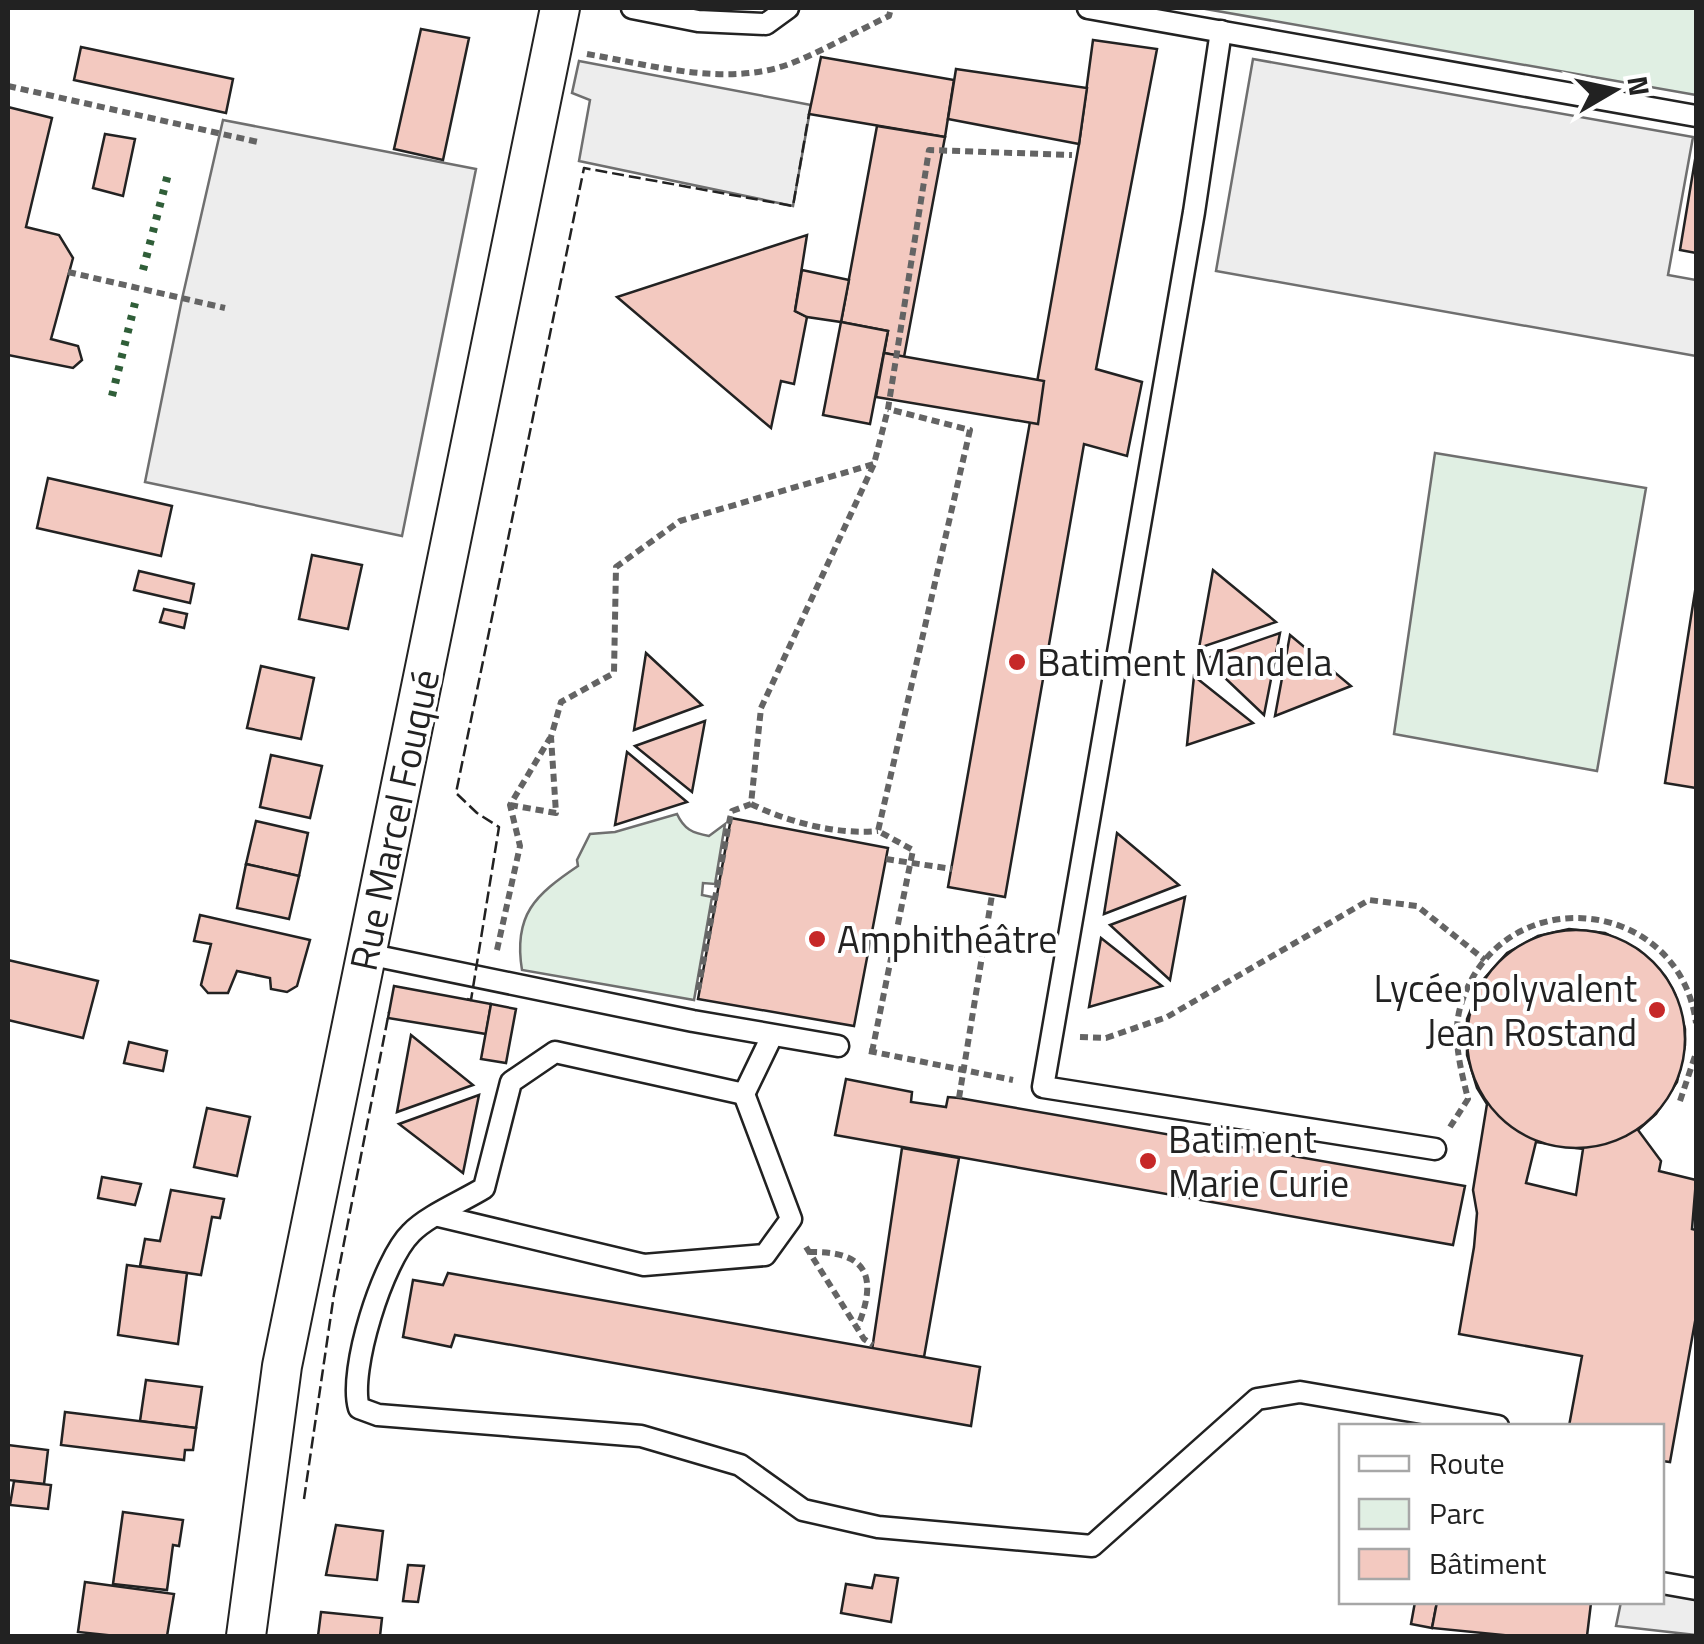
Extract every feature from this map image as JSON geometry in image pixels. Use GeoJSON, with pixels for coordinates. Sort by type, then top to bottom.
{"type":"FeatureCollection","features":[{"type":"Feature","properties":{"kind":"street","name":"Rue Marcel Fouqué"},"geometry":{"type":"LineString","coordinates":[[246,1636],[282,1366],[560,8]]}},
{"type":"Feature","properties":{"kind":"lane"},"geometry":{"type":"LineString","coordinates":[[632,8],[698,20],[766,24],[788,8]]}},
{"type":"Feature","properties":{"kind":"lane"},"geometry":{"type":"LineString","coordinates":[[1088,8],[1696,116]]}},
{"type":"Feature","properties":{"kind":"lane"},"geometry":{"type":"LineString","coordinates":[[1220,31],[1191,232],[1043,1086],[1435,1148]]}},
{"type":"Feature","properties":{"kind":"lane"},"geometry":{"type":"LineString","coordinates":[[367,954],[692,1021],[838,1046]]}},
{"type":"Feature","properties":{"kind":"lane"},"geometry":{"type":"LineString","coordinates":[[439,1216],[644,1265],[765,1255],[791,1220],[744,1094],[772,1036]]}},
{"type":"Feature","properties":{"kind":"lane"},"geometry":{"type":"LineString","coordinates":[[744,1094],[555,1052],[511,1082],[484,1188],[411,1232],[388,1268],[367,1328],[356,1396],[359,1408],[378,1415],[640,1436],[740,1465],[803,1510],[878,1528],[1092,1546],[1257,1399],[1300,1392],[1486,1424]]}},
{"type":"Feature","properties":{"kind":"lane"},"geometry":{"type":"LineString","coordinates":[[1664,1583],[1696,1589]]}},
{"type":"Feature","properties":{"kind":"path"},"geometry":{"type":"LineString","coordinates":[[8,86],[258,142]]}},
{"type":"Feature","properties":{"kind":"path"},"geometry":{"type":"LineString","coordinates":[[751,804],[761,708],[874,464],[888,410],[929,150],[1072,155]]}},
{"type":"Feature","properties":{"kind":"path"},"geometry":{"type":"LineString","coordinates":[[68,272],[225,308]]}},
{"type":"Feature","properties":{"kind":"path"},"geometry":{"type":"LineString","coordinates":[[878,831],[970,430],[888,410]]}},
{"type":"Feature","properties":{"kind":"path"},"geometry":{"type":"LineString","coordinates":[[491,979],[520,846],[510,805],[551,736],[561,702],[614,673],[616,567],[680,521],[874,464]]}},
{"type":"Feature","properties":{"kind":"path"},"geometry":{"type":"LineString","coordinates":[[510,805],[556,813],[551,736]]}},
{"type":"Feature","properties":{"kind":"path"},"geometry":{"type":"LineString","coordinates":[[692,1021],[730,818],[732,811],[751,804],[780,818],[861,833],[878,831],[913,850],[872,1052]]}},
{"type":"Feature","properties":{"kind":"path"},"geometry":{"type":"LineString","coordinates":[[886,859],[952,869]]}},
{"type":"Feature","properties":{"kind":"path"},"geometry":{"type":"LineString","coordinates":[[959,1098],[992,895]]}},
{"type":"Feature","properties":{"kind":"path"},"geometry":{"type":"LineString","coordinates":[[1051,1036],[1106,1038],[1167,1017],[1369,900],[1417,906],[1485,960]]}},
{"type":"Feature","properties":{"kind":"path"},"geometry":{"type":"LineString","coordinates":[[1435,1148],[1468,1100],[1457,1046],[1460,1010],[1476,970],[1497,946],[1518,932],[1552,918],[1580,916],[1610,921],[1639,936],[1669,960],[1687,988],[1696,1022]]}},
{"type":"Feature","properties":{"kind":"path"},"geometry":{"type":"LineString","coordinates":[[1680,1101],[1696,1053]]}},
{"type":"Feature","properties":{"kind":"path"},"geometry":{"type":"LineString","coordinates":[[891,1055],[1043,1086]]}},
{"type":"Feature","properties":{"kind":"path"},"geometry":{"type":"LineString","coordinates":[[791,1220],[864,1340],[873,1345]]}},
{"type":"Feature","properties":{"kind":"path"},"geometry":{"type":"LineString","coordinates":[[810,1252],[836,1252],[856,1260],[866,1276],[866,1307],[858,1326]]}},
{"type":"Feature","properties":{"kind":"green space"},"geometry":{"type":"Polygon","coordinates":[[[1200,8],[1696,8],[1696,95],[1200,8]]]}},
{"type":"Feature","properties":{"kind":"green space"},"geometry":{"type":"Polygon","coordinates":[[[1435,453],[1646,488],[1597,771],[1394,734],[1435,453]]]}},
{"type":"Feature","properties":{"kind":"green space"},"geometry":{"type":"Polygon","coordinates":[[[677,814],[686,827],[703,835],[709,836],[725,824],[715,884],[703,883],[702,895],[712,897],[694,1000],[522,970],[521,935],[530,908],[578,866],[577,860],[590,834],[615,832],[677,814]]]}},
{"type":"Feature","properties":{"kind":"shaded area"},"geometry":{"type":"Polygon","coordinates":[[[1253,59],[1693,137],[1668,275],[1696,280],[1696,356],[1216,271],[1253,59]]]}},
{"type":"Feature","properties":{"kind":"shaded area"},"geometry":{"type":"Polygon","coordinates":[[[579,61],[811,105],[793,206],[579,161],[590,100],[572,93],[579,61]]]}},
{"type":"Feature","properties":{"kind":"shaded area"},"geometry":{"type":"Polygon","coordinates":[[[223,120],[476,169],[402,536],[145,482],[223,120]]]}},
{"type":"Feature","properties":{"kind":"shaded area"},"geometry":{"type":"Polygon","coordinates":[[[1664,1583],[1696,1589],[1696,1635],[1616,1626],[1621,1604],[1664,1604],[1664,1583]]]}},
{"type":"Feature","properties":{"kind":"building"},"geometry":{"type":"Polygon","coordinates":[[[421,29],[469,38],[443,160],[394,149],[421,29]]]}},
{"type":"Feature","properties":{"kind":"building","name":"Batiment Mandela"},"geometry":{"type":"Polygon","coordinates":[[[1093,40],[1157,49],[1096,369],[1142,382],[1127,456],[1084,444],[1005,897],[948,887],[1079,144],[1093,40]]]}},
{"type":"Feature","properties":{"kind":"building"},"geometry":{"type":"Polygon","coordinates":[[[81,47],[233,79],[226,113],[74,80],[81,47]]]}},
{"type":"Feature","properties":{"kind":"building"},"geometry":{"type":"Polygon","coordinates":[[[821,57],[954,80],[945,137],[809,114],[821,57]]]}},
{"type":"Feature","properties":{"kind":"building"},"geometry":{"type":"Polygon","coordinates":[[[956,69],[1087,88],[1079,144],[948,119],[956,69]]]}},
{"type":"Feature","properties":{"kind":"building"},"geometry":{"type":"Polygon","coordinates":[[[8,107],[52,118],[26,227],[59,235],[73,258],[51,339],[78,346],[82,360],[73,368],[8,355],[8,107]]]}},
{"type":"Feature","properties":{"kind":"building"},"geometry":{"type":"Polygon","coordinates":[[[877,126],[945,137],[904,357],[884,353],[888,331],[841,322],[877,126]]]}},
{"type":"Feature","properties":{"kind":"building"},"geometry":{"type":"Polygon","coordinates":[[[105,134],[135,139],[123,196],[93,188],[105,134]]]}},
{"type":"Feature","properties":{"kind":"building"},"geometry":{"type":"Polygon","coordinates":[[[1696,154],[1696,253],[1680,250],[1696,154]]]}},
{"type":"Feature","properties":{"kind":"building"},"geometry":{"type":"Polygon","coordinates":[[[807,235],[795,311],[807,317],[794,384],[781,381],[771,428],[617,297],[807,235]]]}},
{"type":"Feature","properties":{"kind":"building"},"geometry":{"type":"Polygon","coordinates":[[[802,270],[849,280],[841,322],[807,317],[795,311],[802,270]]]}},
{"type":"Feature","properties":{"kind":"building"},"geometry":{"type":"Polygon","coordinates":[[[841,322],[888,331],[870,424],[823,415],[841,322]]]}},
{"type":"Feature","properties":{"kind":"building"},"geometry":{"type":"Polygon","coordinates":[[[884,353],[1044,381],[1038,424],[876,397],[884,353]]]}},
{"type":"Feature","properties":{"kind":"building"},"geometry":{"type":"Polygon","coordinates":[[[48,478],[172,506],[161,556],[37,528],[48,478]]]}},
{"type":"Feature","properties":{"kind":"building"},"geometry":{"type":"Polygon","coordinates":[[[312,555],[362,565],[348,629],[299,619],[312,555]]]}},
{"type":"Feature","properties":{"kind":"building"},"geometry":{"type":"Polygon","coordinates":[[[1213,570],[1276,622],[1199,648],[1213,570]]]}},
{"type":"Feature","properties":{"kind":"building"},"geometry":{"type":"Polygon","coordinates":[[[139,571],[194,584],[190,603],[134,590],[139,571]]]}},
{"type":"Feature","properties":{"kind":"building"},"geometry":{"type":"Polygon","coordinates":[[[1696,585],[1696,788],[1665,783],[1696,585]]]}},
{"type":"Feature","properties":{"kind":"building"},"geometry":{"type":"Polygon","coordinates":[[[164,609],[187,614],[184,628],[160,622],[164,609]]]}},
{"type":"Feature","properties":{"kind":"building"},"geometry":{"type":"Polygon","coordinates":[[[1280,633],[1264,715],[1205,659],[1280,633]]]}},
{"type":"Feature","properties":{"kind":"building"},"geometry":{"type":"Polygon","coordinates":[[[1290,635],[1351,686],[1275,716],[1290,635]]]}},
{"type":"Feature","properties":{"kind":"building"},"geometry":{"type":"Polygon","coordinates":[[[646,653],[702,705],[634,730],[646,653]]]}},
{"type":"Feature","properties":{"kind":"building"},"geometry":{"type":"Polygon","coordinates":[[[261,666],[314,678],[301,739],[247,728],[261,666]]]}},
{"type":"Feature","properties":{"kind":"building"},"geometry":{"type":"Polygon","coordinates":[[[1194,676],[1253,723],[1187,745],[1194,676]]]}},
{"type":"Feature","properties":{"kind":"building"},"geometry":{"type":"Polygon","coordinates":[[[705,721],[692,792],[635,746],[705,721]]]}},
{"type":"Feature","properties":{"kind":"building"},"geometry":{"type":"Polygon","coordinates":[[[627,752],[687,802],[615,825],[627,752]]]}},
{"type":"Feature","properties":{"kind":"building"},"geometry":{"type":"Polygon","coordinates":[[[271,755],[322,766],[310,818],[260,807],[271,755]]]}},
{"type":"Feature","properties":{"kind":"building"},"geometry":{"type":"Polygon","coordinates":[[[731,818],[888,848],[854,1026],[698,999],[731,818]]]}},
{"type":"Feature","properties":{"kind":"building"},"geometry":{"type":"Polygon","coordinates":[[[256,821],[308,833],[299,876],[246,864],[256,821]]]}},
{"type":"Feature","properties":{"kind":"building"},"geometry":{"type":"Polygon","coordinates":[[[1117,833],[1179,885],[1104,914],[1117,833]]]}},
{"type":"Feature","properties":{"kind":"building"},"geometry":{"type":"Polygon","coordinates":[[[246,864],[299,876],[289,919],[237,908],[246,864]]]}},
{"type":"Feature","properties":{"kind":"building"},"geometry":{"type":"Polygon","coordinates":[[[1185,897],[1170,980],[1110,925],[1185,897]]]}},
{"type":"Feature","properties":{"kind":"building"},"geometry":{"type":"Polygon","coordinates":[[[200,915],[310,940],[297,986],[287,992],[271,989],[270,978],[237,971],[228,993],[208,993],[201,985],[211,944],[194,941],[200,915]]]}},
{"type":"Feature","properties":{"kind":"building"},"geometry":{"type":"Polygon","coordinates":[[[1569,929],[1605,933],[1639,950],[1665,976],[1675,994],[1685,1029],[1677,1082],[1656,1114],[1638,1130],[1661,1161],[1659,1171],[1696,1180],[1692,1229],[1696,1230],[1696,1316],[1670,1462],[1664,1461],[1664,1424],[1569,1424],[1582,1356],[1459,1334],[1474,1247],[1477,1213],[1473,1190],[1487,1104],[1477,1088],[1467,1055],[1467,1019],[1483,980],[1507,953],[1538,936],[1569,929]],[[1536,1142],[1526,1183],[1576,1195],[1583,1149],[1536,1142]]]}},
{"type":"Feature","properties":{"kind":"building"},"geometry":{"type":"Polygon","coordinates":[[[1576,930],[1618,938],[1653,962],[1677,997],[1685,1039],[1677,1081],[1653,1116],[1618,1140],[1576,1148],[1534,1140],[1499,1116],[1475,1081],[1467,1039],[1475,997],[1499,962],[1534,938],[1576,930]]]}},
{"type":"Feature","properties":{"kind":"building"},"geometry":{"type":"Polygon","coordinates":[[[1101,938],[1162,986],[1089,1007],[1101,938]]]}},
{"type":"Feature","properties":{"kind":"building"},"geometry":{"type":"Polygon","coordinates":[[[8,960],[98,981],[83,1038],[8,1020],[8,960]]]}},
{"type":"Feature","properties":{"kind":"building"},"geometry":{"type":"Polygon","coordinates":[[[394,986],[491,1004],[486,1034],[388,1018],[394,986]]]}},
{"type":"Feature","properties":{"kind":"building"},"geometry":{"type":"Polygon","coordinates":[[[491,1004],[516,1009],[506,1063],[481,1059],[491,1004]]]}},
{"type":"Feature","properties":{"kind":"building"},"geometry":{"type":"Polygon","coordinates":[[[411,1035],[473,1085],[397,1112],[411,1035]]]}},
{"type":"Feature","properties":{"kind":"building"},"geometry":{"type":"Polygon","coordinates":[[[129,1042],[167,1051],[163,1071],[124,1063],[129,1042]]]}},
{"type":"Feature","properties":{"kind":"building","name":"Batiment Marie Curie"},"geometry":{"type":"Polygon","coordinates":[[[846,1079],[912,1092],[911,1102],[946,1107],[948,1097],[959,1098],[1465,1186],[1453,1245],[835,1135],[846,1079]]]}},
{"type":"Feature","properties":{"kind":"building"},"geometry":{"type":"Polygon","coordinates":[[[479,1095],[463,1173],[399,1124],[479,1095]]]}},
{"type":"Feature","properties":{"kind":"building"},"geometry":{"type":"Polygon","coordinates":[[[207,1108],[250,1117],[237,1176],[194,1167],[207,1108]]]}},
{"type":"Feature","properties":{"kind":"building"},"geometry":{"type":"Polygon","coordinates":[[[902,1148],[959,1158],[924,1357],[872,1350],[902,1148]]]}},
{"type":"Feature","properties":{"kind":"building"},"geometry":{"type":"Polygon","coordinates":[[[102,1177],[141,1184],[135,1205],[98,1198],[102,1177]]]}},
{"type":"Feature","properties":{"kind":"building"},"geometry":{"type":"Polygon","coordinates":[[[171,1190],[224,1199],[220,1218],[212,1217],[201,1275],[140,1266],[145,1239],[160,1241],[171,1190]]]}},
{"type":"Feature","properties":{"kind":"building"},"geometry":{"type":"Polygon","coordinates":[[[127,1265],[187,1273],[178,1344],[118,1335],[127,1265]]]}},
{"type":"Feature","properties":{"kind":"building"},"geometry":{"type":"Polygon","coordinates":[[[448,1273],[980,1367],[971,1426],[455,1335],[451,1347],[403,1337],[413,1280],[443,1285],[448,1273]]]}},
{"type":"Feature","properties":{"kind":"building"},"geometry":{"type":"Polygon","coordinates":[[[146,1380],[202,1387],[196,1428],[140,1421],[146,1380]]]}},
{"type":"Feature","properties":{"kind":"building"},"geometry":{"type":"Polygon","coordinates":[[[65,1412],[196,1428],[193,1450],[185,1450],[184,1460],[61,1445],[65,1412]]]}},
{"type":"Feature","properties":{"kind":"building"},"geometry":{"type":"Polygon","coordinates":[[[8,1445],[48,1450],[44,1484],[8,1480],[8,1445]]]}},
{"type":"Feature","properties":{"kind":"building"},"geometry":{"type":"Polygon","coordinates":[[[14,1481],[51,1485],[48,1509],[10,1505],[14,1481]]]}},
{"type":"Feature","properties":{"kind":"building"},"geometry":{"type":"Polygon","coordinates":[[[123,1512],[183,1520],[179,1546],[173,1545],[167,1590],[113,1584],[123,1512]]]}},
{"type":"Feature","properties":{"kind":"building"},"geometry":{"type":"Polygon","coordinates":[[[336,1525],[383,1531],[377,1580],[326,1575],[336,1525]]]}},
{"type":"Feature","properties":{"kind":"building"},"geometry":{"type":"Polygon","coordinates":[[[408,1565],[424,1566],[418,1602],[403,1601],[408,1565]]]}},
{"type":"Feature","properties":{"kind":"building"},"geometry":{"type":"Polygon","coordinates":[[[875,1575],[898,1578],[891,1622],[841,1613],[846,1584],[872,1588],[875,1575]]]}},
{"type":"Feature","properties":{"kind":"building"},"geometry":{"type":"Polygon","coordinates":[[[85,1582],[174,1594],[167,1636],[78,1632],[85,1582]]]}},
{"type":"Feature","properties":{"kind":"building"},"geometry":{"type":"Polygon","coordinates":[[[1415,1604],[1437,1604],[1432,1628],[1411,1624],[1415,1604]]]}},
{"type":"Feature","properties":{"kind":"building"},"geometry":{"type":"Polygon","coordinates":[[[1437,1604],[1591,1604],[1587,1636],[1513,1636],[1432,1628],[1437,1604]]]}},
{"type":"Feature","properties":{"kind":"building"},"geometry":{"type":"Polygon","coordinates":[[[321,1612],[382,1618],[380,1636],[318,1636],[321,1612]]]}},
{"type":"Feature","properties":{"kind":"hedge"},"geometry":{"type":"LineString","coordinates":[[143,270],[168,174]]}},
{"type":"Feature","properties":{"kind":"hedge"},"geometry":{"type":"LineString","coordinates":[[112,396],[135,303]]}},
{"type":"Feature","properties":{"kind":"fence"},"geometry":{"type":"LineString","coordinates":[[467,999],[471,1000],[499,827],[456,793],[584,168],[793,206],[809,114]]}},
{"type":"Feature","properties":{"kind":"fence"},"geometry":{"type":"LineString","coordinates":[[304,1499],[334,1294],[389,1012]]}},
{"type":"Feature","properties":{"kind":"place","name":"Batiment Mandela"},"geometry":{"type":"Point","coordinates":[1017,662]}},
{"type":"Feature","properties":{"kind":"place","name":"Amphithéâtre"},"geometry":{"type":"Point","coordinates":[817,939]}},
{"type":"Feature","properties":{"kind":"place","name":"Lycée polyvalent Jean Rostand"},"geometry":{"type":"Point","coordinates":[1657,1010]}},
{"type":"Feature","properties":{"kind":"place","name":"Batiment Marie Curie"},"geometry":{"type":"Point","coordinates":[1148,1161]}}]}
